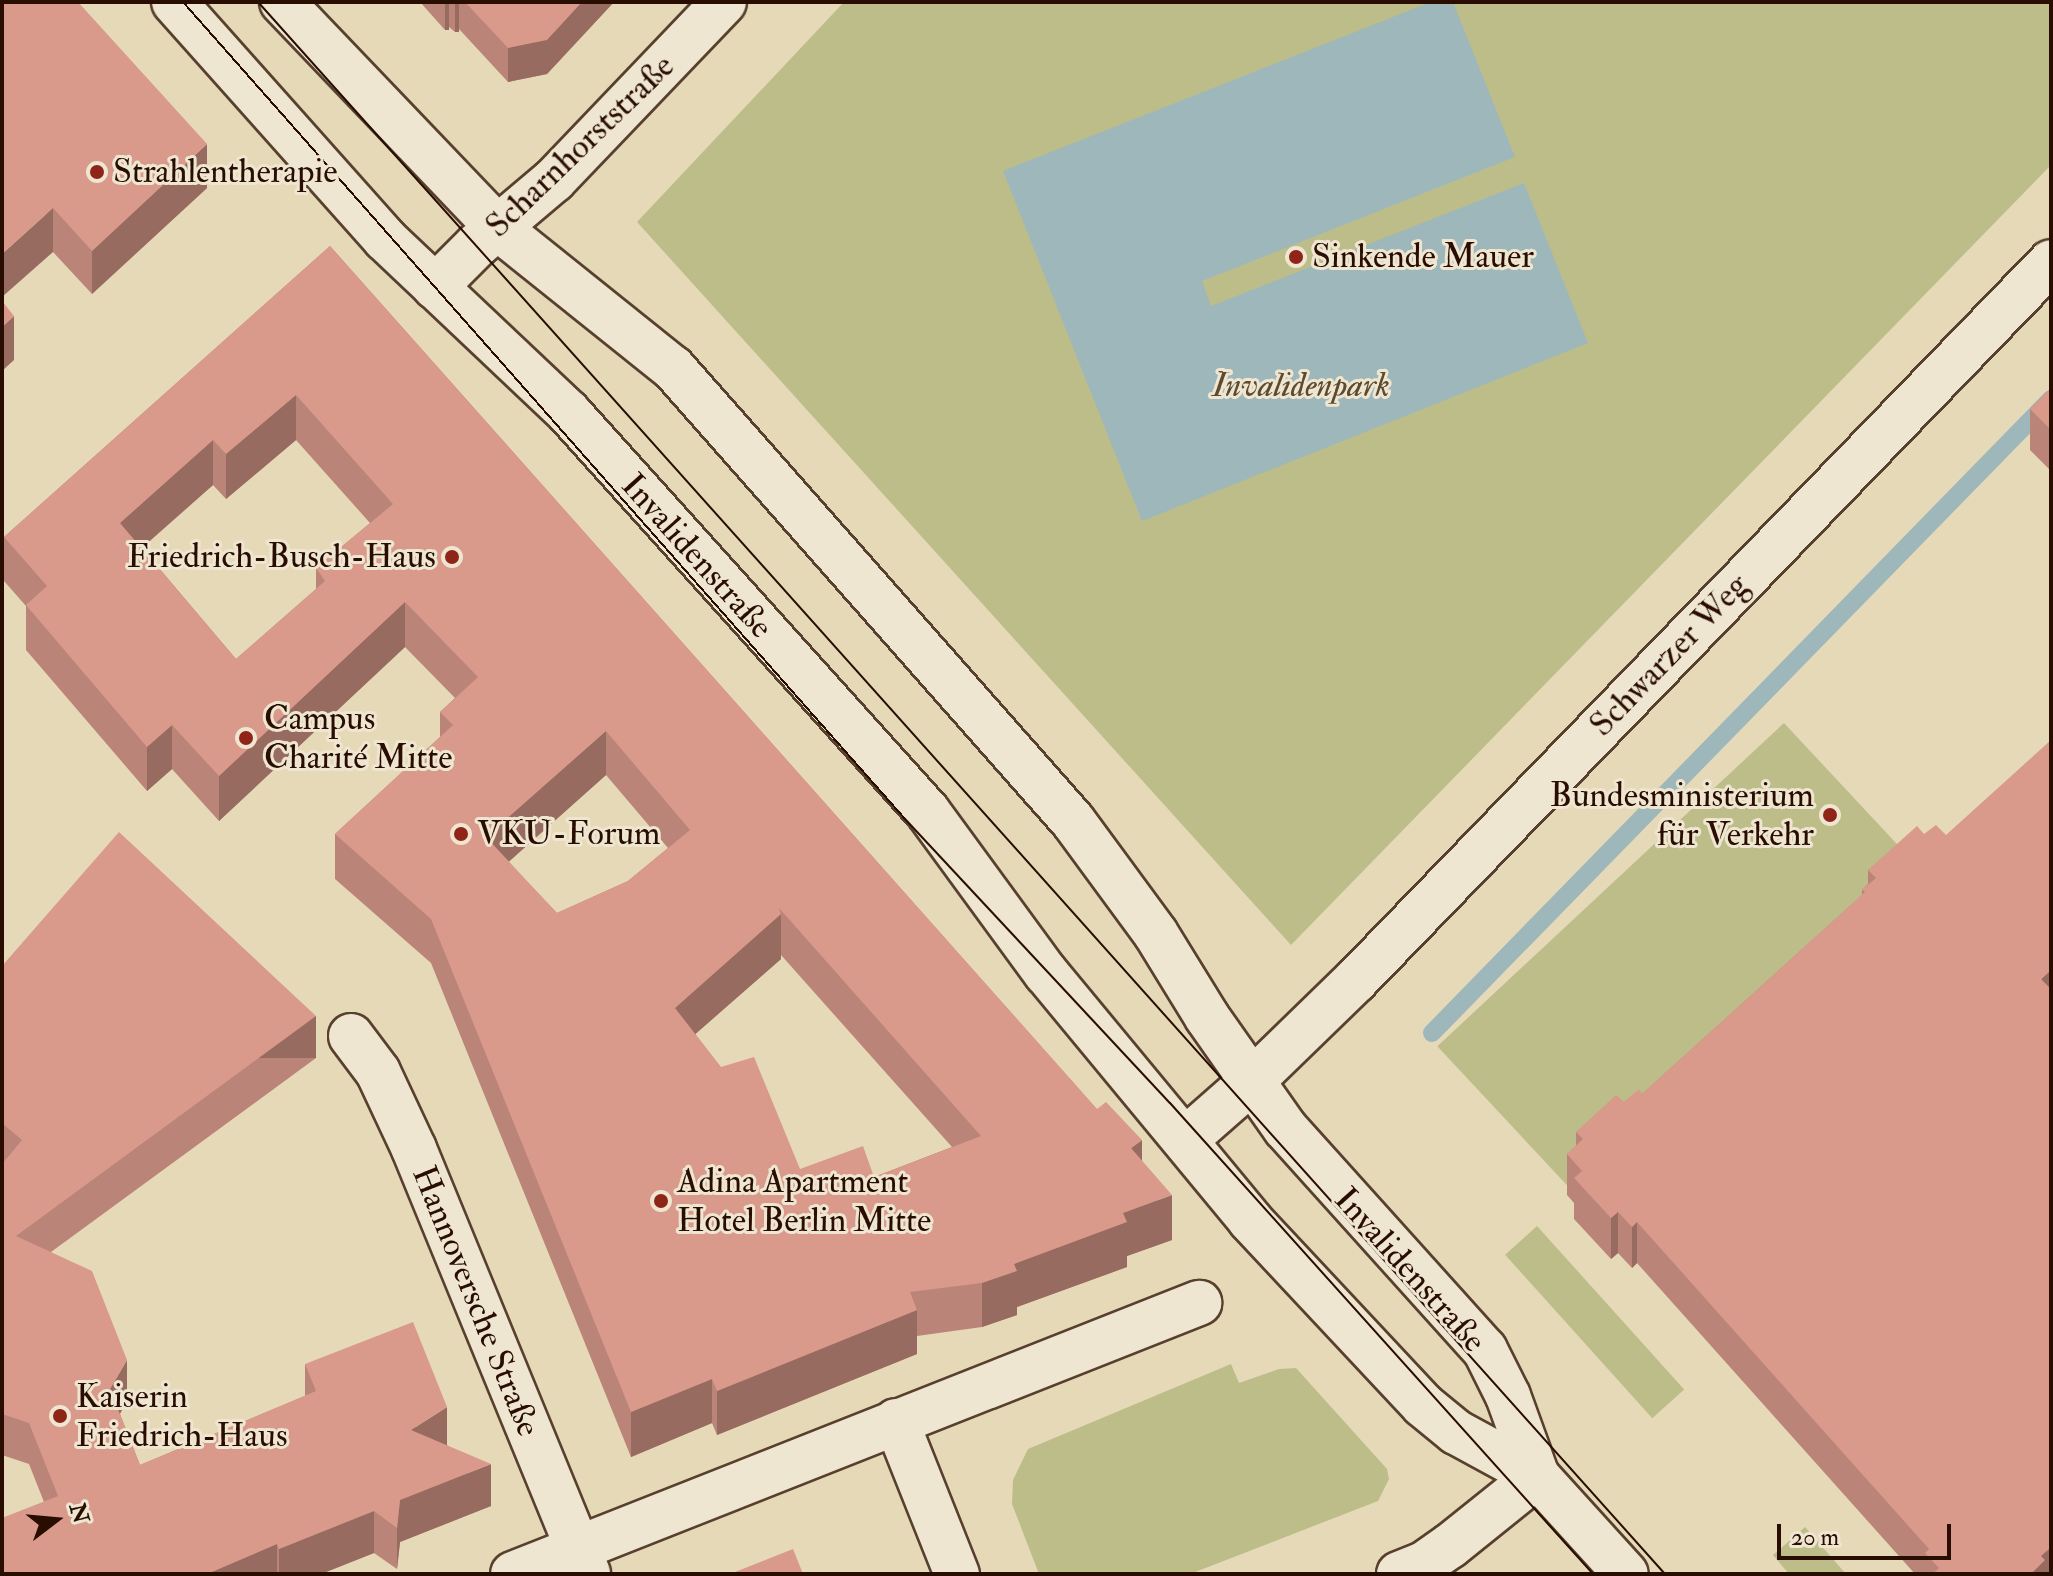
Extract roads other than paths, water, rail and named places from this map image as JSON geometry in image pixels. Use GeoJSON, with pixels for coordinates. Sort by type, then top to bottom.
{"type":"FeatureCollection","features":[{"type":"Feature","properties":{"kind":"main road","name":"Invalidenstraße"},"geometry":{"type":"LineString","coordinates":[[174,2],[385,239],[568,412],[928,812],[1046,973],[1250,1220],[1423,1405],[1456,1432],[1537,1476],[1626,1574]]}},
{"type":"Feature","properties":{"kind":"main road","name":"Invalidenstraße"},"geometry":{"type":"LineString","coordinates":[[282,2],[498,228],[673,368],[702,398],[1087,839],[1156,934],[1251,1082],[1285,1128],[1485,1350],[1508,1396],[1537,1476]]}},
{"type":"Feature","properties":{"kind":"main road","name":"Scharnhorststraße"},"geometry":{"type":"LineString","coordinates":[[435,287],[554,180],[724,2]]}},
{"type":"Feature","properties":{"kind":"main road","name":"Schwarzer Weg"},"geometry":{"type":"LineString","coordinates":[[1251,1082],[1356,980],[2051,262]]}},
{"type":"Feature","properties":{"kind":"main road","name":"Hannoversche Straße"},"geometry":{"type":"LineString","coordinates":[[351,1036],[378,1072],[414,1149],[583,1560]]}},
{"type":"Feature","properties":{"kind":"main road"},"geometry":{"type":"LineString","coordinates":[[1185,1140],[1251,1082]]}},
{"type":"Feature","properties":{"kind":"main road"},"geometry":{"type":"LineString","coordinates":[[513,1574],[583,1560],[896,1421],[1199,1303]]}},
{"type":"Feature","properties":{"kind":"main road"},"geometry":{"type":"LineString","coordinates":[[896,1421],[957,1574]]}},
{"type":"Feature","properties":{"kind":"main road"},"geometry":{"type":"LineString","coordinates":[[1399,1574],[1424,1564],[1450,1546],[1537,1476]]}},
{"type":"Feature","properties":{"kind":"water"},"geometry":{"type":"Polygon","coordinates":[[[1431,2],[1453,2],[1515,157],[1202,281],[1211,306],[1524,183],[1588,343],[1142,521],[1003,171],[1431,2]]]}},
{"type":"Feature","properties":{"kind":"waterway"},"geometry":{"type":"LineString","coordinates":[[1432,1033],[2051,399]]}},
{"type":"Feature","properties":{"kind":"tram line"},"geometry":{"type":"LineString","coordinates":[[183,2],[905,819],[1170,1103],[1593,1574]]}},
{"type":"Feature","properties":{"kind":"tram line"},"geometry":{"type":"LineString","coordinates":[[258,2],[1665,1574]]}},
{"type":"Feature","properties":{"kind":"place","name":"Strahlentherapie"},"geometry":{"type":"Point","coordinates":[97,172]}},
{"type":"Feature","properties":{"kind":"place","name":"Sinkende Mauer"},"geometry":{"type":"Point","coordinates":[1296,257]}},
{"type":"Feature","properties":{"kind":"place","name":"Friedrich-Busch-Haus"},"geometry":{"type":"Point","coordinates":[452,557]}},
{"type":"Feature","properties":{"kind":"place","name":"Campus Charité Mitte"},"geometry":{"type":"Point","coordinates":[246,738]}},
{"type":"Feature","properties":{"kind":"place","name":"Bundesministerium für Verkehr"},"geometry":{"type":"Point","coordinates":[1830,815]}},
{"type":"Feature","properties":{"kind":"place","name":"VKU-Forum"},"geometry":{"type":"Point","coordinates":[461,834]}},
{"type":"Feature","properties":{"kind":"place","name":"Adina Apartment Hotel Berlin Mitte"},"geometry":{"type":"Point","coordinates":[661,1201]}},
{"type":"Feature","properties":{"kind":"place","name":"Kaiserin Friedrich-Haus"},"geometry":{"type":"Point","coordinates":[60,1416]}},
{"type":"Feature","properties":{"kind":"park label","name":"Invalidenpark"},"geometry":{"type":"Point","coordinates":[1301,386]}}]}
